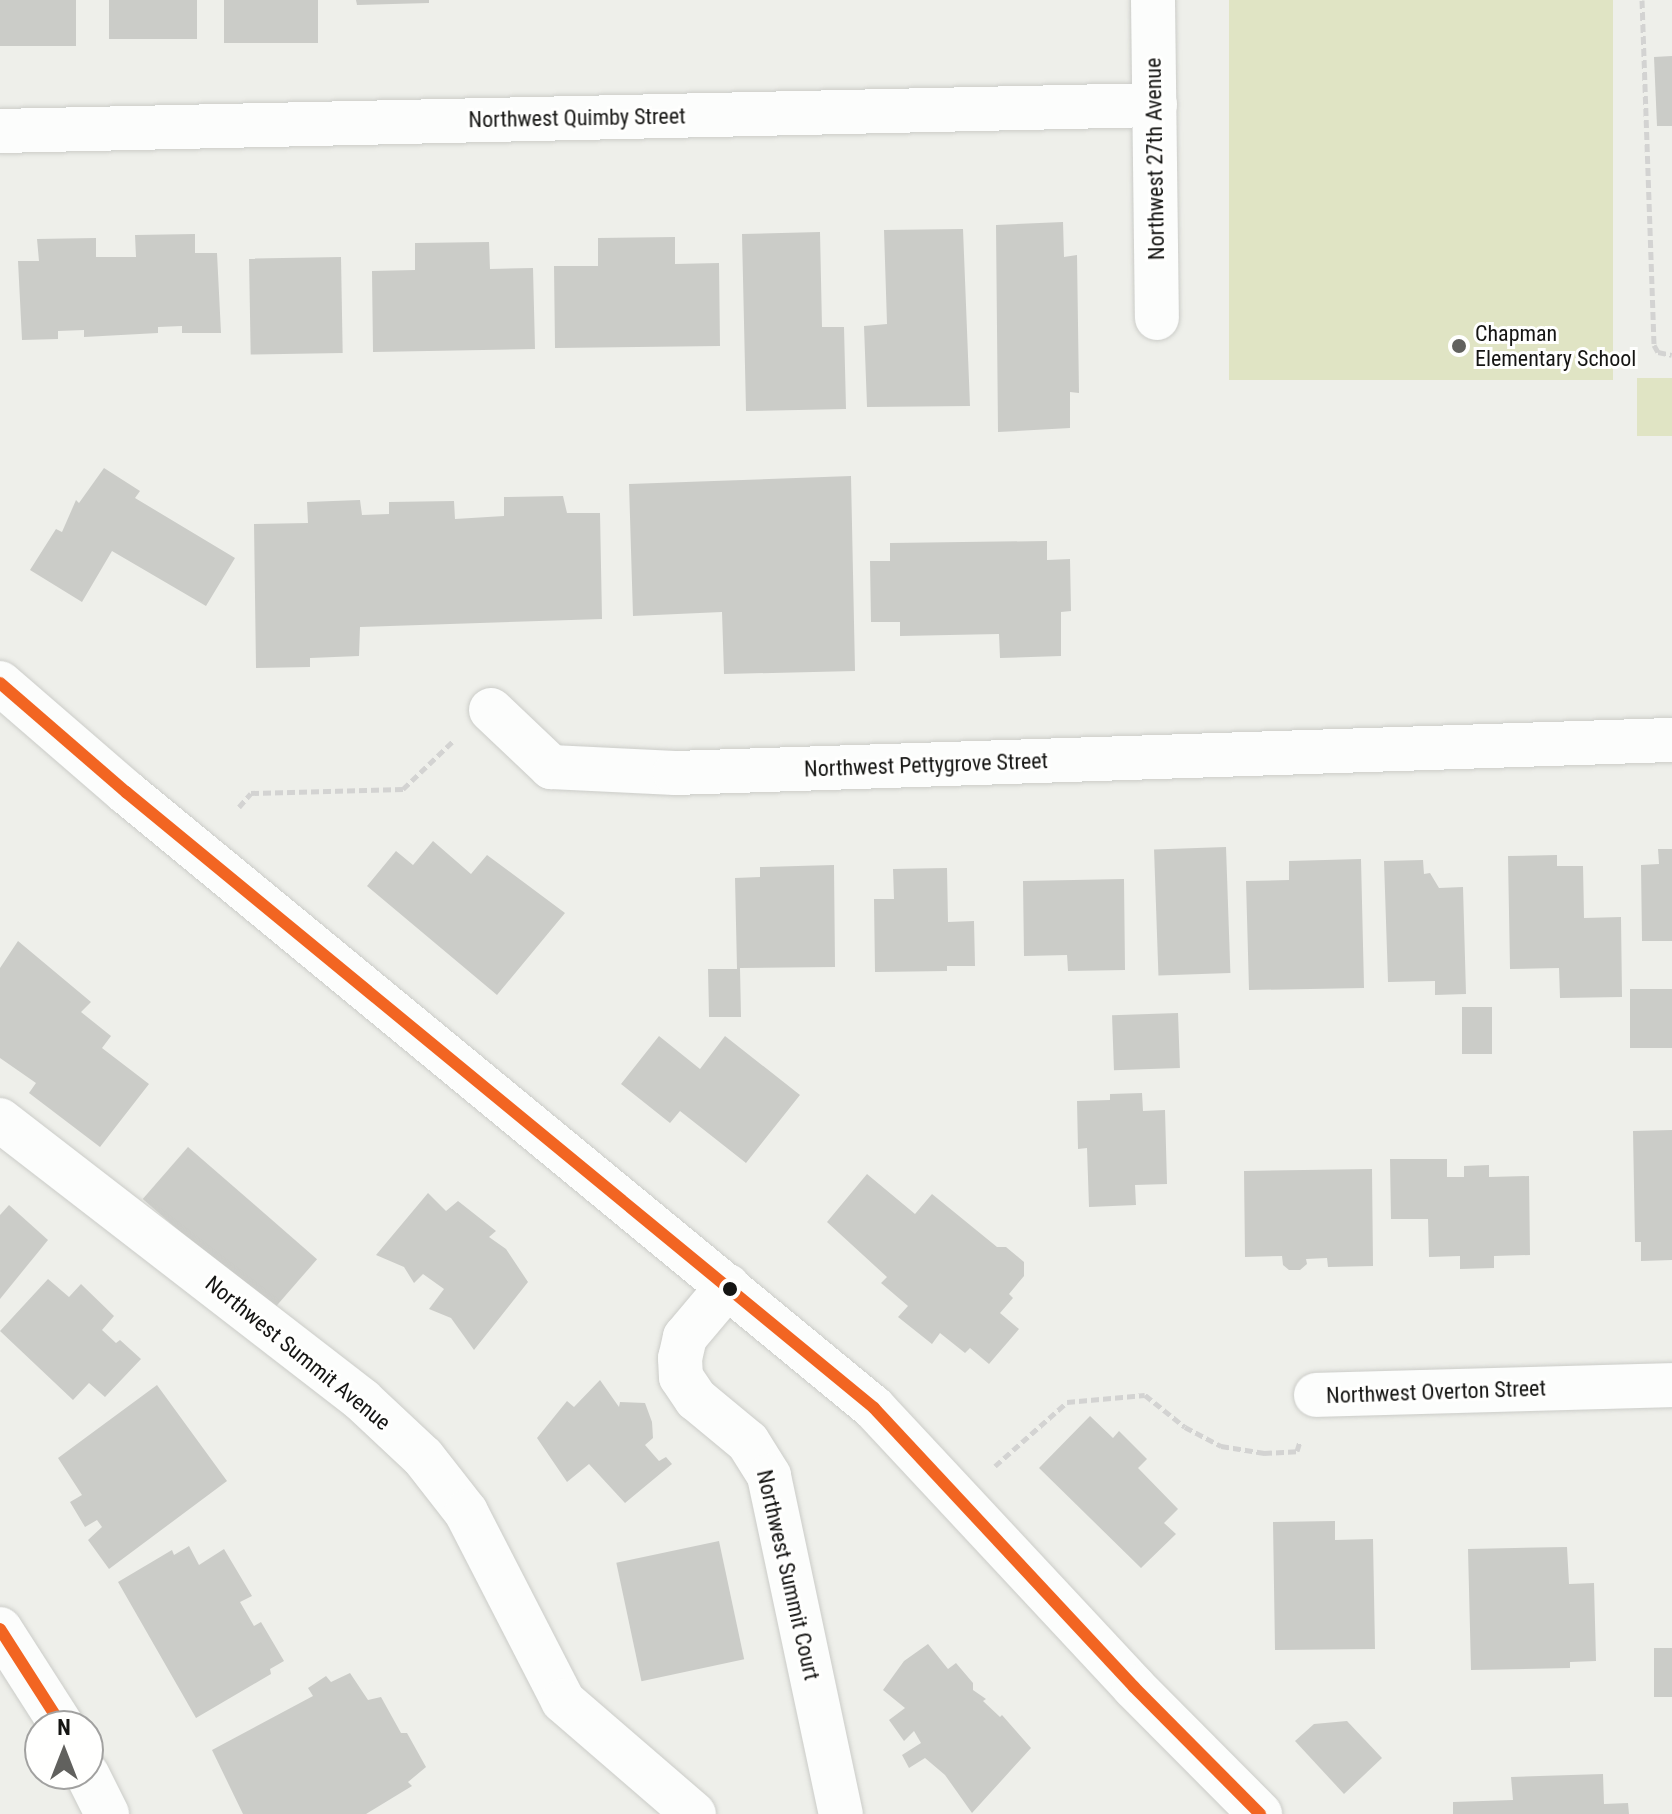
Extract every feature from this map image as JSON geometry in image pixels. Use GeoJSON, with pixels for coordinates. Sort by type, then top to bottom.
{"type":"FeatureCollection","features":[{"type":"Feature","properties":{"kind":"street","name":"Northwest 27th Avenue"},"geometry":{"type":"LineString","coordinates":[[1153,0],[1157,318]]}},
{"type":"Feature","properties":{"kind":"street","name":"Northwest Quimby Street"},"geometry":{"type":"LineString","coordinates":[[0,131],[1155,105]]}},
{"type":"Feature","properties":{"kind":"street"},"geometry":{"type":"LineString","coordinates":[[0,683],[147,810],[874,1408],[957,1500],[1260,1814]]}},
{"type":"Feature","properties":{"kind":"street","name":"Northwest Pettygrove Street"},"geometry":{"type":"LineString","coordinates":[[491,710],[551,767],[675,773],[1672,740]]}},
{"type":"Feature","properties":{"kind":"street","name":"Northwest Summit Avenue"},"geometry":{"type":"LineString","coordinates":[[0,1120],[362,1400],[423,1457],[466,1512],[563,1701],[694,1814]]}},
{"type":"Feature","properties":{"kind":"street","name":"Northwest Summit Court"},"geometry":{"type":"LineString","coordinates":[[728,1286],[685,1337],[680,1358],[681,1377],[696,1399],[748,1442],[769,1476],[841,1814]]}},
{"type":"Feature","properties":{"kind":"street","name":"Northwest Overton Street"},"geometry":{"type":"LineString","coordinates":[[1316,1395],[1672,1385]]}},
{"type":"Feature","properties":{"kind":"street"},"geometry":{"type":"LineString","coordinates":[[0,1629],[52,1710]]}},
{"type":"Feature","properties":{"kind":"street"},"geometry":{"type":"LineString","coordinates":[[95,1790],[107,1814]]}},
{"type":"Feature","properties":{"kind":"path"},"geometry":{"type":"LineString","coordinates":[[1642,0],[1654,345],[1658,352],[1672,355]]}},
{"type":"Feature","properties":{"kind":"path"},"geometry":{"type":"LineString","coordinates":[[239,807],[251,793],[403,789],[443,749],[491,710]]}},
{"type":"Feature","properties":{"kind":"path","name":"Northwest Overton Street"},"geometry":{"type":"LineString","coordinates":[[957,1500],[1067,1402],[1145,1395],[1206,1440],[1221,1446],[1264,1453],[1297,1451],[1316,1395]]}},
{"type":"Feature","properties":{"kind":"green space"},"geometry":{"type":"Polygon","coordinates":[[[1229,0],[1613,0],[1613,380],[1229,380],[1229,0]]]}},
{"type":"Feature","properties":{"kind":"green space"},"geometry":{"type":"Polygon","coordinates":[[[1637,378],[1672,378],[1672,436],[1637,436],[1637,378]]]}},
{"type":"Feature","properties":{"kind":"building"},"geometry":{"type":"Polygon","coordinates":[[[0,0],[76,0],[76,46],[0,46],[0,0]]]}},
{"type":"Feature","properties":{"kind":"building"},"geometry":{"type":"Polygon","coordinates":[[[109,0],[197,0],[197,39],[109,39],[109,0]]]}},
{"type":"Feature","properties":{"kind":"building"},"geometry":{"type":"Polygon","coordinates":[[[224,0],[318,0],[318,43],[224,43],[224,0]]]}},
{"type":"Feature","properties":{"kind":"building"},"geometry":{"type":"Polygon","coordinates":[[[356,0],[429,0],[429,3],[357,5],[356,0]]]}},
{"type":"Feature","properties":{"kind":"building"},"geometry":{"type":"Polygon","coordinates":[[[1672,56],[1672,126],[1657,126],[1654,57],[1672,56]]]}},
{"type":"Feature","properties":{"kind":"building"},"geometry":{"type":"Polygon","coordinates":[[[1063,222],[1064,257],[1077,255],[1079,393],[1070,392],[1070,428],[998,432],[996,225],[1063,222]]]}},
{"type":"Feature","properties":{"kind":"building"},"geometry":{"type":"Polygon","coordinates":[[[963,229],[970,406],[867,407],[864,326],[887,324],[884,230],[963,229]]]}},
{"type":"Feature","properties":{"kind":"building"},"geometry":{"type":"Polygon","coordinates":[[[820,232],[822,327],[844,327],[846,409],[746,411],[742,234],[820,232]]]}},
{"type":"Feature","properties":{"kind":"building"},"geometry":{"type":"Polygon","coordinates":[[[195,234],[195,253],[217,253],[221,333],[182,333],[182,326],[158,327],[158,333],[84,337],[84,330],[58,331],[58,339],[22,340],[18,261],[39,261],[37,239],[96,238],[96,257],[136,257],[135,235],[195,234]]]}},
{"type":"Feature","properties":{"kind":"building"},"geometry":{"type":"Polygon","coordinates":[[[675,237],[675,264],[719,263],[720,346],[555,348],[554,266],[598,266],[598,238],[675,237]]]}},
{"type":"Feature","properties":{"kind":"building"},"geometry":{"type":"Polygon","coordinates":[[[489,242],[490,269],[533,268],[535,349],[373,352],[372,271],[415,270],[415,243],[489,242]]]}},
{"type":"Feature","properties":{"kind":"building"},"geometry":{"type":"Polygon","coordinates":[[[341,257],[343,353],[251,355],[249,259],[341,257]]]}},
{"type":"Feature","properties":{"kind":"building"},"geometry":{"type":"Polygon","coordinates":[[[104,468],[140,491],[135,498],[235,558],[206,606],[112,551],[82,602],[30,570],[56,529],[62,532],[76,500],[79,503],[104,468]]]}},
{"type":"Feature","properties":{"kind":"building"},"geometry":{"type":"Polygon","coordinates":[[[851,476],[855,671],[724,674],[722,612],[633,616],[629,484],[851,476]]]}},
{"type":"Feature","properties":{"kind":"building"},"geometry":{"type":"Polygon","coordinates":[[[563,496],[567,513],[600,513],[602,619],[360,627],[359,656],[310,658],[310,667],[256,668],[254,524],[308,523],[307,502],[360,500],[362,515],[389,514],[389,502],[454,501],[455,519],[504,516],[504,497],[563,496]]]}},
{"type":"Feature","properties":{"kind":"building"},"geometry":{"type":"Polygon","coordinates":[[[1047,541],[1047,560],[1070,559],[1071,611],[1061,612],[1061,656],[1000,658],[999,634],[900,636],[900,622],[871,622],[870,561],[890,561],[890,543],[1047,541]]]}},
{"type":"Feature","properties":{"kind":"building"},"geometry":{"type":"Polygon","coordinates":[[[433,841],[471,874],[487,855],[565,913],[497,995],[367,886],[396,851],[413,865],[433,841]]]}},
{"type":"Feature","properties":{"kind":"building"},"geometry":{"type":"Polygon","coordinates":[[[1226,847],[1230,973],[1158,975],[1154,850],[1226,847]]]}},
{"type":"Feature","properties":{"kind":"building"},"geometry":{"type":"Polygon","coordinates":[[[1658,849],[1672,849],[1672,941],[1642,941],[1641,865],[1659,864],[1658,849]]]}},
{"type":"Feature","properties":{"kind":"building"},"geometry":{"type":"Polygon","coordinates":[[[1557,855],[1557,866],[1583,866],[1584,918],[1621,917],[1622,997],[1560,998],[1559,968],[1510,969],[1508,856],[1557,855]]]}},
{"type":"Feature","properties":{"kind":"building"},"geometry":{"type":"Polygon","coordinates":[[[1361,859],[1364,988],[1249,990],[1246,881],[1289,880],[1289,861],[1361,859]]]}},
{"type":"Feature","properties":{"kind":"building"},"geometry":{"type":"Polygon","coordinates":[[[1423,860],[1424,874],[1430,873],[1439,888],[1463,887],[1466,994],[1435,995],[1435,981],[1388,982],[1384,861],[1423,860]]]}},
{"type":"Feature","properties":{"kind":"building"},"geometry":{"type":"Polygon","coordinates":[[[834,865],[835,967],[740,968],[741,1017],[709,1017],[708,969],[737,969],[735,878],[760,877],[760,867],[834,865]]]}},
{"type":"Feature","properties":{"kind":"building"},"geometry":{"type":"Polygon","coordinates":[[[947,868],[948,922],[974,921],[975,966],[947,966],[947,971],[875,972],[874,899],[894,899],[893,869],[947,868]]]}},
{"type":"Feature","properties":{"kind":"building"},"geometry":{"type":"Polygon","coordinates":[[[1124,879],[1125,970],[1068,971],[1067,955],[1024,956],[1023,881],[1124,879]]]}},
{"type":"Feature","properties":{"kind":"building"},"geometry":{"type":"Polygon","coordinates":[[[18,941],[91,1002],[81,1012],[111,1036],[102,1048],[149,1084],[100,1147],[29,1093],[36,1083],[0,1058],[0,968],[18,941]]]}},
{"type":"Feature","properties":{"kind":"building"},"geometry":{"type":"Polygon","coordinates":[[[1630,989],[1672,989],[1672,1048],[1630,1048],[1630,989]]]}},
{"type":"Feature","properties":{"kind":"building"},"geometry":{"type":"Polygon","coordinates":[[[1462,1007],[1492,1007],[1492,1054],[1462,1054],[1462,1007]]]}},
{"type":"Feature","properties":{"kind":"building"},"geometry":{"type":"Polygon","coordinates":[[[1178,1013],[1180,1068],[1114,1070],[1112,1015],[1178,1013]]]}},
{"type":"Feature","properties":{"kind":"building"},"geometry":{"type":"Polygon","coordinates":[[[659,1036],[700,1069],[725,1036],[800,1095],[746,1163],[680,1111],[670,1123],[621,1084],[659,1036]]]}},
{"type":"Feature","properties":{"kind":"building"},"geometry":{"type":"Polygon","coordinates":[[[1142,1093],[1143,1111],[1165,1110],[1167,1184],[1135,1185],[1136,1205],[1089,1207],[1087,1148],[1078,1149],[1077,1101],[1110,1100],[1110,1094],[1142,1093]]]}},
{"type":"Feature","properties":{"kind":"building"},"geometry":{"type":"Polygon","coordinates":[[[1672,1130],[1672,1260],[1641,1261],[1641,1242],[1635,1242],[1633,1131],[1672,1130]]]}},
{"type":"Feature","properties":{"kind":"building"},"geometry":{"type":"Polygon","coordinates":[[[188,1147],[317,1259],[272,1311],[143,1199],[188,1147]]]}},
{"type":"Feature","properties":{"kind":"building"},"geometry":{"type":"Polygon","coordinates":[[[1390,1159],[1447,1159],[1447,1177],[1464,1177],[1464,1166],[1489,1165],[1489,1177],[1529,1176],[1530,1255],[1494,1256],[1494,1268],[1460,1269],[1460,1256],[1429,1257],[1428,1219],[1391,1219],[1390,1159]]]}},
{"type":"Feature","properties":{"kind":"building"},"geometry":{"type":"Polygon","coordinates":[[[1372,1169],[1373,1266],[1328,1267],[1327,1258],[1306,1259],[1307,1264],[1300,1270],[1289,1270],[1283,1265],[1282,1256],[1245,1257],[1244,1171],[1372,1169]]]}},
{"type":"Feature","properties":{"kind":"building"},"geometry":{"type":"Polygon","coordinates":[[[867,1174],[915,1214],[932,1194],[997,1247],[1006,1247],[1024,1262],[1024,1276],[1009,1294],[1013,1298],[1000,1313],[1019,1329],[989,1364],[970,1348],[965,1353],[940,1333],[932,1344],[898,1317],[908,1306],[881,1283],[887,1277],[827,1222],[867,1174]]]}},
{"type":"Feature","properties":{"kind":"building"},"geometry":{"type":"Polygon","coordinates":[[[428,1193],[446,1211],[458,1201],[496,1231],[489,1237],[506,1249],[528,1282],[474,1350],[451,1318],[429,1309],[444,1289],[423,1274],[414,1283],[404,1267],[376,1255],[428,1193]]]}},
{"type":"Feature","properties":{"kind":"building"},"geometry":{"type":"Polygon","coordinates":[[[9,1205],[48,1240],[0,1299],[0,1215],[9,1205]]]}},
{"type":"Feature","properties":{"kind":"building"},"geometry":{"type":"Polygon","coordinates":[[[48,1279],[69,1297],[81,1284],[114,1316],[102,1330],[116,1343],[120,1340],[141,1359],[105,1397],[89,1383],[73,1400],[0,1331],[48,1279]]]}},
{"type":"Feature","properties":{"kind":"building"},"geometry":{"type":"Polygon","coordinates":[[[600,1380],[619,1407],[620,1402],[645,1403],[652,1422],[653,1438],[645,1445],[659,1461],[666,1457],[672,1464],[625,1503],[589,1464],[567,1482],[537,1438],[567,1401],[574,1407],[600,1380]]]}},
{"type":"Feature","properties":{"kind":"building"},"geometry":{"type":"Polygon","coordinates":[[[157,1385],[227,1481],[109,1569],[88,1540],[102,1527],[97,1520],[85,1527],[70,1502],[82,1495],[58,1458],[157,1385]]]}},
{"type":"Feature","properties":{"kind":"building"},"geometry":{"type":"Polygon","coordinates":[[[1090,1416],[1113,1438],[1119,1431],[1147,1459],[1138,1468],[1178,1509],[1164,1523],[1176,1534],[1141,1568],[1039,1468],[1090,1416]]]}},
{"type":"Feature","properties":{"kind":"building"},"geometry":{"type":"Polygon","coordinates":[[[1335,1521],[1335,1540],[1373,1539],[1375,1649],[1275,1650],[1273,1522],[1335,1521]]]}},
{"type":"Feature","properties":{"kind":"building"},"geometry":{"type":"Polygon","coordinates":[[[719,1541],[744,1659],[641,1681],[616,1563],[719,1541]]]}},
{"type":"Feature","properties":{"kind":"building"},"geometry":{"type":"Polygon","coordinates":[[[189,1546],[199,1565],[224,1549],[252,1596],[240,1602],[254,1626],[261,1622],[284,1661],[270,1669],[271,1674],[196,1718],[118,1582],[172,1550],[174,1555],[189,1546]]]}},
{"type":"Feature","properties":{"kind":"building"},"geometry":{"type":"Polygon","coordinates":[[[1567,1547],[1569,1584],[1594,1583],[1596,1661],[1570,1662],[1570,1668],[1471,1670],[1468,1549],[1567,1547]]]}},
{"type":"Feature","properties":{"kind":"building"},"geometry":{"type":"Polygon","coordinates":[[[928,1644],[948,1669],[956,1663],[973,1683],[973,1690],[986,1699],[983,1701],[1000,1717],[1002,1715],[1031,1748],[972,1813],[945,1775],[925,1758],[909,1768],[902,1755],[921,1743],[914,1731],[904,1741],[889,1720],[905,1708],[883,1690],[904,1661],[928,1644]]]}},
{"type":"Feature","properties":{"kind":"building"},"geometry":{"type":"Polygon","coordinates":[[[1654,1648],[1672,1648],[1672,1697],[1654,1697],[1654,1648]]]}},
{"type":"Feature","properties":{"kind":"building"},"geometry":{"type":"Polygon","coordinates":[[[350,1673],[368,1700],[381,1697],[401,1733],[407,1733],[426,1767],[408,1782],[412,1786],[366,1814],[243,1814],[212,1750],[313,1696],[308,1688],[326,1676],[331,1682],[350,1673]]]}},
{"type":"Feature","properties":{"kind":"building"},"geometry":{"type":"Polygon","coordinates":[[[1347,1721],[1382,1758],[1344,1794],[1295,1741],[1314,1724],[1347,1721]]]}},
{"type":"Feature","properties":{"kind":"building"},"geometry":{"type":"Polygon","coordinates":[[[1603,1774],[1604,1804],[1628,1803],[1629,1814],[1453,1814],[1453,1802],[1513,1800],[1511,1777],[1603,1774]]]}},
{"type":"Feature","properties":{"kind":"transit line"},"geometry":{"type":"LineString","coordinates":[[0,683],[126,792],[874,1408],[1134,1687],[1260,1814]]}},
{"type":"Feature","properties":{"kind":"transit line"},"geometry":{"type":"LineString","coordinates":[[0,1629],[52,1710]]}},
{"type":"Feature","properties":{"kind":"place","name":"Chapman Elementary School"},"geometry":{"type":"Point","coordinates":[1459,346]}}]}
